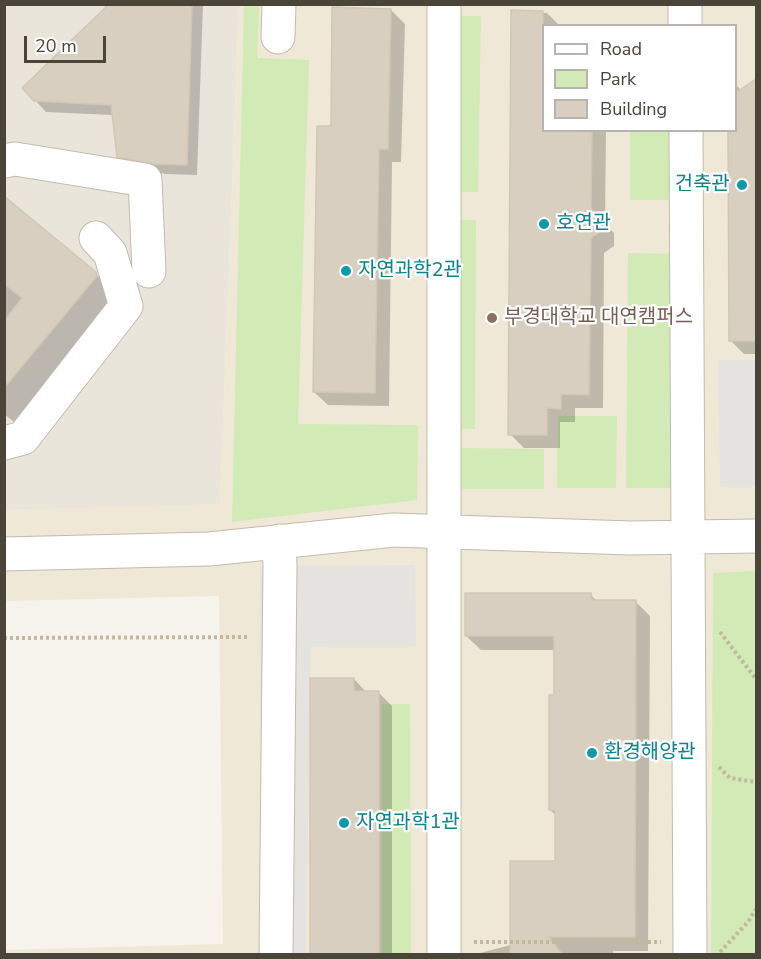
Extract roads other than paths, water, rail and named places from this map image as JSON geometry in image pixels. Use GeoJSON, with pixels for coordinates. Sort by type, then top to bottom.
{"type":"FeatureCollection","features":[{"type":"Feature","properties":{"kind":"street"},"geometry":{"type":"LineString","coordinates":[[278,37],[279,4]]}},
{"type":"Feature","properties":{"kind":"street"},"geometry":{"type":"LineString","coordinates":[[444,4],[444,948]]}},
{"type":"Feature","properties":{"kind":"street"},"geometry":{"type":"LineString","coordinates":[[685,4],[685,24]]}},
{"type":"Feature","properties":{"kind":"street"},"geometry":{"type":"LineString","coordinates":[[686,132],[688,759],[699,950]]}},
{"type":"Feature","properties":{"kind":"street"},"geometry":{"type":"LineString","coordinates":[[4,161],[15,159],[145,180],[149,272]]}},
{"type":"Feature","properties":{"kind":"street"},"geometry":{"type":"LineString","coordinates":[[4,443],[23,438],[126,306],[110,253],[96,238]]}},
{"type":"Feature","properties":{"kind":"street"},"geometry":{"type":"LineString","coordinates":[[4,554],[209,549],[394,530],[630,538],[756,536]]}},
{"type":"Feature","properties":{"kind":"street"},"geometry":{"type":"LineString","coordinates":[[276,954],[279,541]]}},
{"type":"Feature","properties":{"kind":"place","name":"건축관"},"geometry":{"type":"Point","coordinates":[742,185]}},
{"type":"Feature","properties":{"kind":"place","name":"호연관"},"geometry":{"type":"Point","coordinates":[544,224]}},
{"type":"Feature","properties":{"kind":"place","name":"자연과학2관"},"geometry":{"type":"Point","coordinates":[346,271]}},
{"type":"Feature","properties":{"kind":"place","name":"부경대학교 대연캠퍼스"},"geometry":{"type":"Point","coordinates":[492,318]}},
{"type":"Feature","properties":{"kind":"place","name":"환경해양관"},"geometry":{"type":"Point","coordinates":[592,753]}},
{"type":"Feature","properties":{"kind":"place","name":"자연과학1관"},"geometry":{"type":"Point","coordinates":[344,823]}}]}
